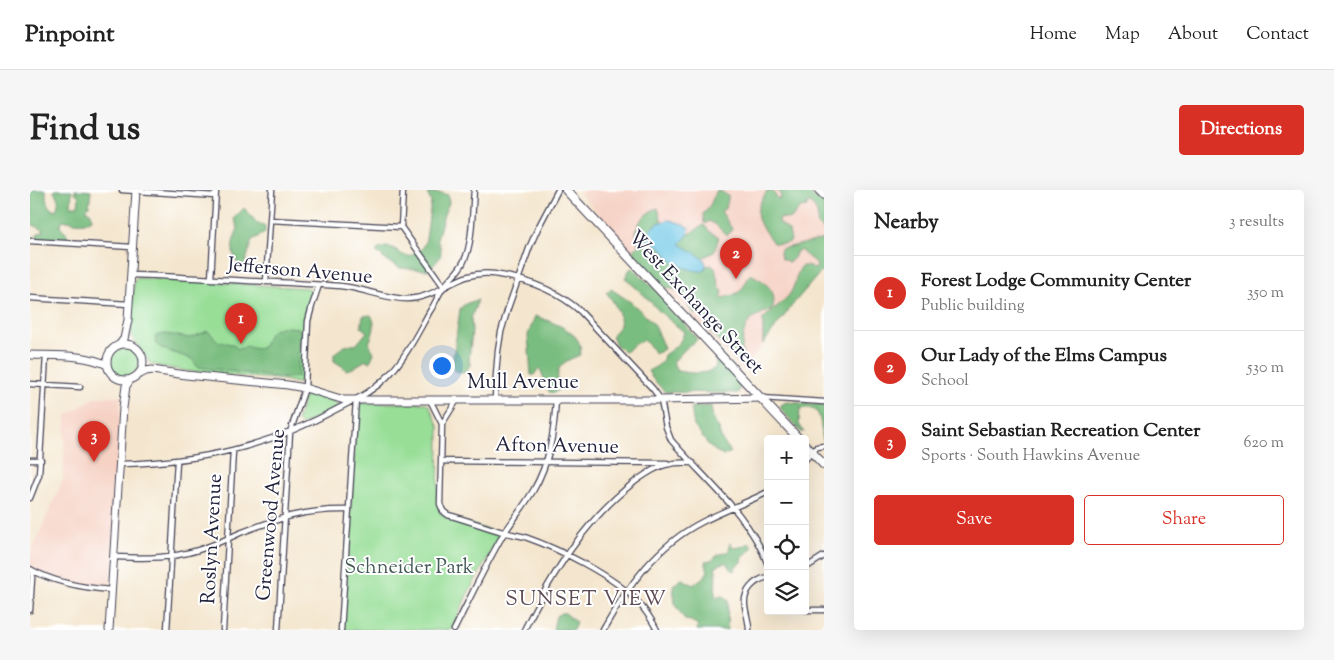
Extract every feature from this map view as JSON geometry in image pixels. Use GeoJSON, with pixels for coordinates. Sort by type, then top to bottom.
{"type":"FeatureCollection","features":[{"type":"Feature","properties":{"kind":"main road","name":"West Exchange Street"},"geometry":{"type":"LineString","coordinates":[[566,190],[796,435]]}},
{"type":"Feature","properties":{"kind":"main road"},"geometry":{"type":"LineString","coordinates":[[819,190],[824,194]]}},
{"type":"Feature","properties":{"kind":"main road"},"geometry":{"type":"LineString","coordinates":[[809,449],[824,465]]}},
{"type":"Feature","properties":{"kind":"street"},"geometry":{"type":"LineString","coordinates":[[122,190],[215,193],[211,279]]}},
{"type":"Feature","properties":{"kind":"street"},"geometry":{"type":"LineString","coordinates":[[128,320],[124,339],[108,355],[107,365],[110,373],[124,380],[138,375],[142,367],[142,358],[129,337],[128,320],[136,190]]}},
{"type":"Feature","properties":{"kind":"street"},"geometry":{"type":"LineString","coordinates":[[266,282],[272,190]]}},
{"type":"Feature","properties":{"kind":"street"},"geometry":{"type":"LineString","coordinates":[[403,190],[401,227],[444,287]]}},
{"type":"Feature","properties":{"kind":"street"},"geometry":{"type":"LineString","coordinates":[[120,464],[177,461],[233,451],[290,432],[370,392],[399,363],[444,287],[458,272],[464,262],[468,251],[474,190]]}},
{"type":"Feature","properties":{"kind":"street"},"geometry":{"type":"LineString","coordinates":[[496,400],[496,362],[508,308],[526,256],[558,190]]}},
{"type":"Feature","properties":{"kind":"street"},"geometry":{"type":"LineString","coordinates":[[270,220],[401,227]]}},
{"type":"Feature","properties":{"kind":"street"},"geometry":{"type":"LineString","coordinates":[[30,241],[132,247]]}},
{"type":"Feature","properties":{"kind":"street","name":"Jefferson Avenue"},"geometry":{"type":"LineString","coordinates":[[131,275],[346,287],[396,298],[408,298],[429,294],[462,277],[483,273],[518,279],[550,290],[573,305],[649,385],[661,400],[664,419],[670,437],[733,507],[753,533],[764,556]]}},
{"type":"Feature","properties":{"kind":"street","name":"Greenwood Avenue"},"geometry":{"type":"LineString","coordinates":[[278,630],[290,432],[305,388],[308,325],[319,285]]}},
{"type":"Feature","properties":{"kind":"street"},"geometry":{"type":"LineString","coordinates":[[30,298],[129,304]]}},
{"type":"Feature","properties":{"kind":"street"},"geometry":{"type":"LineString","coordinates":[[119,345],[127,344],[135,347]]}},
{"type":"Feature","properties":{"kind":"street"},"geometry":{"type":"LineString","coordinates":[[30,355],[84,358],[108,355]]}},
{"type":"Feature","properties":{"kind":"street"},"geometry":{"type":"LineString","coordinates":[[30,498],[39,475],[41,460],[46,356]]}},
{"type":"Feature","properties":{"kind":"street"},"geometry":{"type":"LineString","coordinates":[[84,358],[107,365]]}},
{"type":"Feature","properties":{"kind":"street","name":"Mull Avenue"},"geometry":{"type":"LineString","coordinates":[[142,358],[147,364],[166,371],[186,375],[305,388],[344,400],[661,400],[762,398],[824,402]]}},
{"type":"Feature","properties":{"kind":"street","name":"Mull Avenue"},"geometry":{"type":"LineString","coordinates":[[138,375],[146,371],[166,371]]}},
{"type":"Feature","properties":{"kind":"street"},"geometry":{"type":"LineString","coordinates":[[109,630],[122,408],[120,384],[117,378]]}},
{"type":"Feature","properties":{"kind":"street"},"geometry":{"type":"LineString","coordinates":[[122,408],[126,386],[130,379]]}},
{"type":"Feature","properties":{"kind":"street"},"geometry":{"type":"LineString","coordinates":[[30,384],[80,387]]}},
{"type":"Feature","properties":{"kind":"street"},"geometry":{"type":"LineString","coordinates":[[341,630],[356,400]]}},
{"type":"Feature","properties":{"kind":"street"},"geometry":{"type":"LineString","coordinates":[[430,400],[442,424],[440,504],[442,510],[448,515],[524,537],[567,556],[600,574],[641,605],[657,630]]}},
{"type":"Feature","properties":{"kind":"street"},"geometry":{"type":"LineString","coordinates":[[442,424],[457,400]]}},
{"type":"Feature","properties":{"kind":"street"},"geometry":{"type":"LineString","coordinates":[[454,630],[484,570],[505,532],[533,490],[547,461],[553,434],[556,400]]}},
{"type":"Feature","properties":{"kind":"street"},"geometry":{"type":"LineString","coordinates":[[809,455],[818,447],[824,446]]}},
{"type":"Feature","properties":{"kind":"street","name":"Roslyn Avenue"},"geometry":{"type":"LineString","coordinates":[[223,630],[233,451]]}},
{"type":"Feature","properties":{"kind":"street"},"geometry":{"type":"LineString","coordinates":[[30,460],[41,460]]}},
{"type":"Feature","properties":{"kind":"street"},"geometry":{"type":"LineString","coordinates":[[167,630],[177,461]]}},
{"type":"Feature","properties":{"kind":"street","name":"Afton Avenue"},"geometry":{"type":"LineString","coordinates":[[442,461],[693,463]]}},
{"type":"Feature","properties":{"kind":"street"},"geometry":{"type":"LineString","coordinates":[[524,630],[543,593],[591,522],[617,496],[644,476],[656,468],[671,463]]}},
{"type":"Feature","properties":{"kind":"street"},"geometry":{"type":"LineString","coordinates":[[603,630],[626,592],[659,552],[685,532],[702,522],[764,494]]}},
{"type":"Feature","properties":{"kind":"street"},"geometry":{"type":"LineString","coordinates":[[114,557],[172,556],[203,548],[285,517],[304,512],[348,510]]}},
{"type":"Feature","properties":{"kind":"street"},"geometry":{"type":"LineString","coordinates":[[809,565],[824,556]]}},
{"type":"Feature","properties":{"kind":"street"},"geometry":{"type":"LineString","coordinates":[[30,610],[32,570],[71,584],[111,590]]}},
{"type":"Feature","properties":{"kind":"street"},"geometry":{"type":"LineString","coordinates":[[749,630],[745,606],[747,594],[755,582],[764,578]]}},
{"type":"Feature","properties":{"kind":"street"},"geometry":{"type":"LineString","coordinates":[[809,610],[824,610]]}},
{"type":"Feature","properties":{"kind":"shaded area"},"geometry":{"type":"Polygon","coordinates":[[[584,190],[809,190],[824,202],[824,268],[794,303],[743,371],[601,219],[601,216],[580,194],[584,190]]]}},
{"type":"Feature","properties":{"kind":"shaded area"},"geometry":{"type":"Polygon","coordinates":[[[121,396],[111,590],[80,586],[30,569],[30,554],[63,480],[66,416],[95,397],[121,396]]]}},
{"type":"Feature","properties":{"kind":"green space"},"geometry":{"type":"Polygon","coordinates":[[[30,190],[46,190],[46,199],[50,208],[55,211],[58,201],[55,190],[72,190],[71,206],[78,206],[79,196],[75,193],[75,190],[91,191],[89,206],[86,209],[91,213],[92,219],[82,222],[63,220],[60,225],[68,236],[68,241],[37,239],[37,235],[44,231],[30,223],[30,190]]]}},
{"type":"Feature","properties":{"kind":"green space"},"geometry":{"type":"Polygon","coordinates":[[[717,190],[728,196],[726,208],[721,211],[732,229],[726,235],[715,224],[709,221],[704,223],[703,214],[710,205],[717,190]]]}},
{"type":"Feature","properties":{"kind":"green space"},"geometry":{"type":"Polygon","coordinates":[[[768,190],[771,190],[778,199],[781,196],[778,190],[807,190],[824,203],[824,230],[817,225],[815,208],[810,203],[807,203],[807,207],[800,208],[791,219],[780,218],[779,222],[789,231],[791,241],[785,244],[773,243],[763,229],[757,212],[768,190]]]}},
{"type":"Feature","properties":{"kind":"green space"},"geometry":{"type":"Polygon","coordinates":[[[427,193],[448,195],[449,203],[437,239],[441,249],[440,256],[436,263],[428,270],[400,268],[383,258],[382,255],[377,253],[377,250],[389,247],[408,256],[423,248],[431,202],[427,193]]]}},
{"type":"Feature","properties":{"kind":"green space"},"geometry":{"type":"Polygon","coordinates":[[[244,208],[257,223],[265,226],[265,233],[252,240],[244,268],[241,269],[235,259],[233,249],[238,229],[234,218],[244,208]]]}},
{"type":"Feature","properties":{"kind":"green space"},"geometry":{"type":"Polygon","coordinates":[[[658,208],[662,222],[658,223],[649,242],[658,245],[671,259],[705,269],[706,266],[711,265],[715,268],[719,286],[723,292],[721,298],[740,291],[751,274],[766,284],[772,292],[774,303],[772,309],[753,318],[745,329],[742,362],[740,364],[709,331],[702,310],[695,315],[680,291],[664,287],[632,252],[638,246],[636,233],[640,221],[646,214],[658,208]]]}},
{"type":"Feature","properties":{"kind":"green space"},"geometry":{"type":"Polygon","coordinates":[[[704,225],[710,232],[719,237],[714,252],[702,258],[680,244],[689,234],[704,225]]]}},
{"type":"Feature","properties":{"kind":"green space"},"geometry":{"type":"Polygon","coordinates":[[[824,239],[824,268],[763,344],[763,319],[789,295],[802,266],[814,269],[817,267],[816,263],[800,250],[788,262],[781,258],[781,249],[824,239]]]}},
{"type":"Feature","properties":{"kind":"green space"},"geometry":{"type":"Polygon","coordinates":[[[633,268],[655,289],[697,339],[673,362],[677,371],[708,372],[716,367],[715,358],[732,373],[740,386],[738,393],[665,392],[652,378],[648,371],[661,363],[664,355],[679,343],[684,332],[625,278],[630,269],[633,268]]]}},
{"type":"Feature","properties":{"kind":"green space"},"geometry":{"type":"Polygon","coordinates":[[[135,279],[308,288],[312,297],[307,315],[303,378],[301,382],[186,371],[153,365],[149,362],[131,333],[134,283],[135,279]]]}},
{"type":"Feature","properties":{"kind":"green space"},"geometry":{"type":"Polygon","coordinates":[[[611,289],[632,303],[655,325],[664,349],[655,354],[643,340],[625,352],[616,345],[612,335],[621,321],[616,308],[606,292],[611,289]]]}},
{"type":"Feature","properties":{"kind":"green space"},"geometry":{"type":"Polygon","coordinates":[[[478,300],[471,318],[470,365],[466,371],[455,371],[452,367],[460,309],[466,304],[478,300]]]}},
{"type":"Feature","properties":{"kind":"green space"},"geometry":{"type":"Polygon","coordinates":[[[371,315],[374,326],[369,343],[374,353],[370,362],[366,360],[346,370],[334,361],[334,354],[344,346],[356,345],[367,332],[361,327],[363,316],[371,315]]]}},
{"type":"Feature","properties":{"kind":"green space"},"geometry":{"type":"Polygon","coordinates":[[[535,316],[566,329],[578,340],[580,347],[580,355],[567,361],[560,367],[558,371],[559,390],[554,393],[549,392],[539,368],[534,375],[531,375],[528,335],[535,316]]]}},
{"type":"Feature","properties":{"kind":"green space"},"geometry":{"type":"Polygon","coordinates":[[[298,328],[303,337],[298,349],[298,377],[283,378],[198,367],[192,359],[163,349],[155,343],[156,336],[165,334],[190,338],[208,331],[219,342],[232,344],[238,349],[242,349],[245,346],[256,349],[262,348],[270,333],[276,329],[298,328]]]}},
{"type":"Feature","properties":{"kind":"green space"},"geometry":{"type":"Polygon","coordinates":[[[125,348],[135,352],[139,362],[135,372],[125,376],[115,372],[111,362],[115,352],[125,348]]]}},
{"type":"Feature","properties":{"kind":"green space"},"geometry":{"type":"Polygon","coordinates":[[[306,393],[334,401],[338,404],[338,407],[302,425],[297,421],[306,393]]]}},
{"type":"Feature","properties":{"kind":"green space"},"geometry":{"type":"Polygon","coordinates":[[[786,402],[824,405],[824,440],[817,412],[808,408],[800,409],[799,424],[804,432],[801,432],[781,409],[781,405],[786,402]]]}},
{"type":"Feature","properties":{"kind":"green space","name":"Schneider Park"},"geometry":{"type":"Polygon","coordinates":[[[359,403],[426,403],[429,405],[439,427],[438,502],[441,514],[499,533],[500,536],[469,591],[451,630],[343,630],[357,406],[359,403]]]}},
{"type":"Feature","properties":{"kind":"green space"},"geometry":{"type":"Polygon","coordinates":[[[711,406],[713,418],[719,428],[721,438],[731,452],[723,456],[710,447],[694,426],[691,407],[711,406]]]}},
{"type":"Feature","properties":{"kind":"green space"},"geometry":{"type":"Polygon","coordinates":[[[730,543],[733,548],[750,543],[752,548],[743,557],[742,562],[735,567],[735,570],[733,571],[725,562],[715,567],[715,597],[724,596],[728,601],[727,630],[697,630],[698,625],[685,620],[675,604],[673,585],[682,579],[693,585],[705,576],[708,571],[705,561],[712,560],[717,555],[729,551],[730,543]]]}},
{"type":"Feature","properties":{"kind":"green space"},"geometry":{"type":"Polygon","coordinates":[[[565,613],[576,622],[573,630],[553,630],[556,616],[565,613]]]}},
{"type":"Feature","properties":{"kind":"water"},"geometry":{"type":"Polygon","coordinates":[[[670,220],[689,228],[688,235],[680,244],[704,259],[706,264],[704,271],[686,268],[677,264],[670,259],[661,247],[646,238],[649,231],[655,225],[670,220]]]}},
{"type":"Feature","properties":{"kind":"place","name":"Our Lady of the Elms Campus"},"geometry":{"type":"Point","coordinates":[736,279]}},
{"type":"Feature","properties":{"kind":"place","name":"Forest Lodge Community Center"},"geometry":{"type":"Point","coordinates":[241,344]}},
{"type":"Feature","properties":{"kind":"place","name":"Saint Sebastian Recreation Center"},"geometry":{"type":"Point","coordinates":[94,462]}},
{"type":"Feature","properties":{"kind":"district","name":"SUNSET VIEW"},"geometry":{"type":"Point","coordinates":[586,600]}}]}
